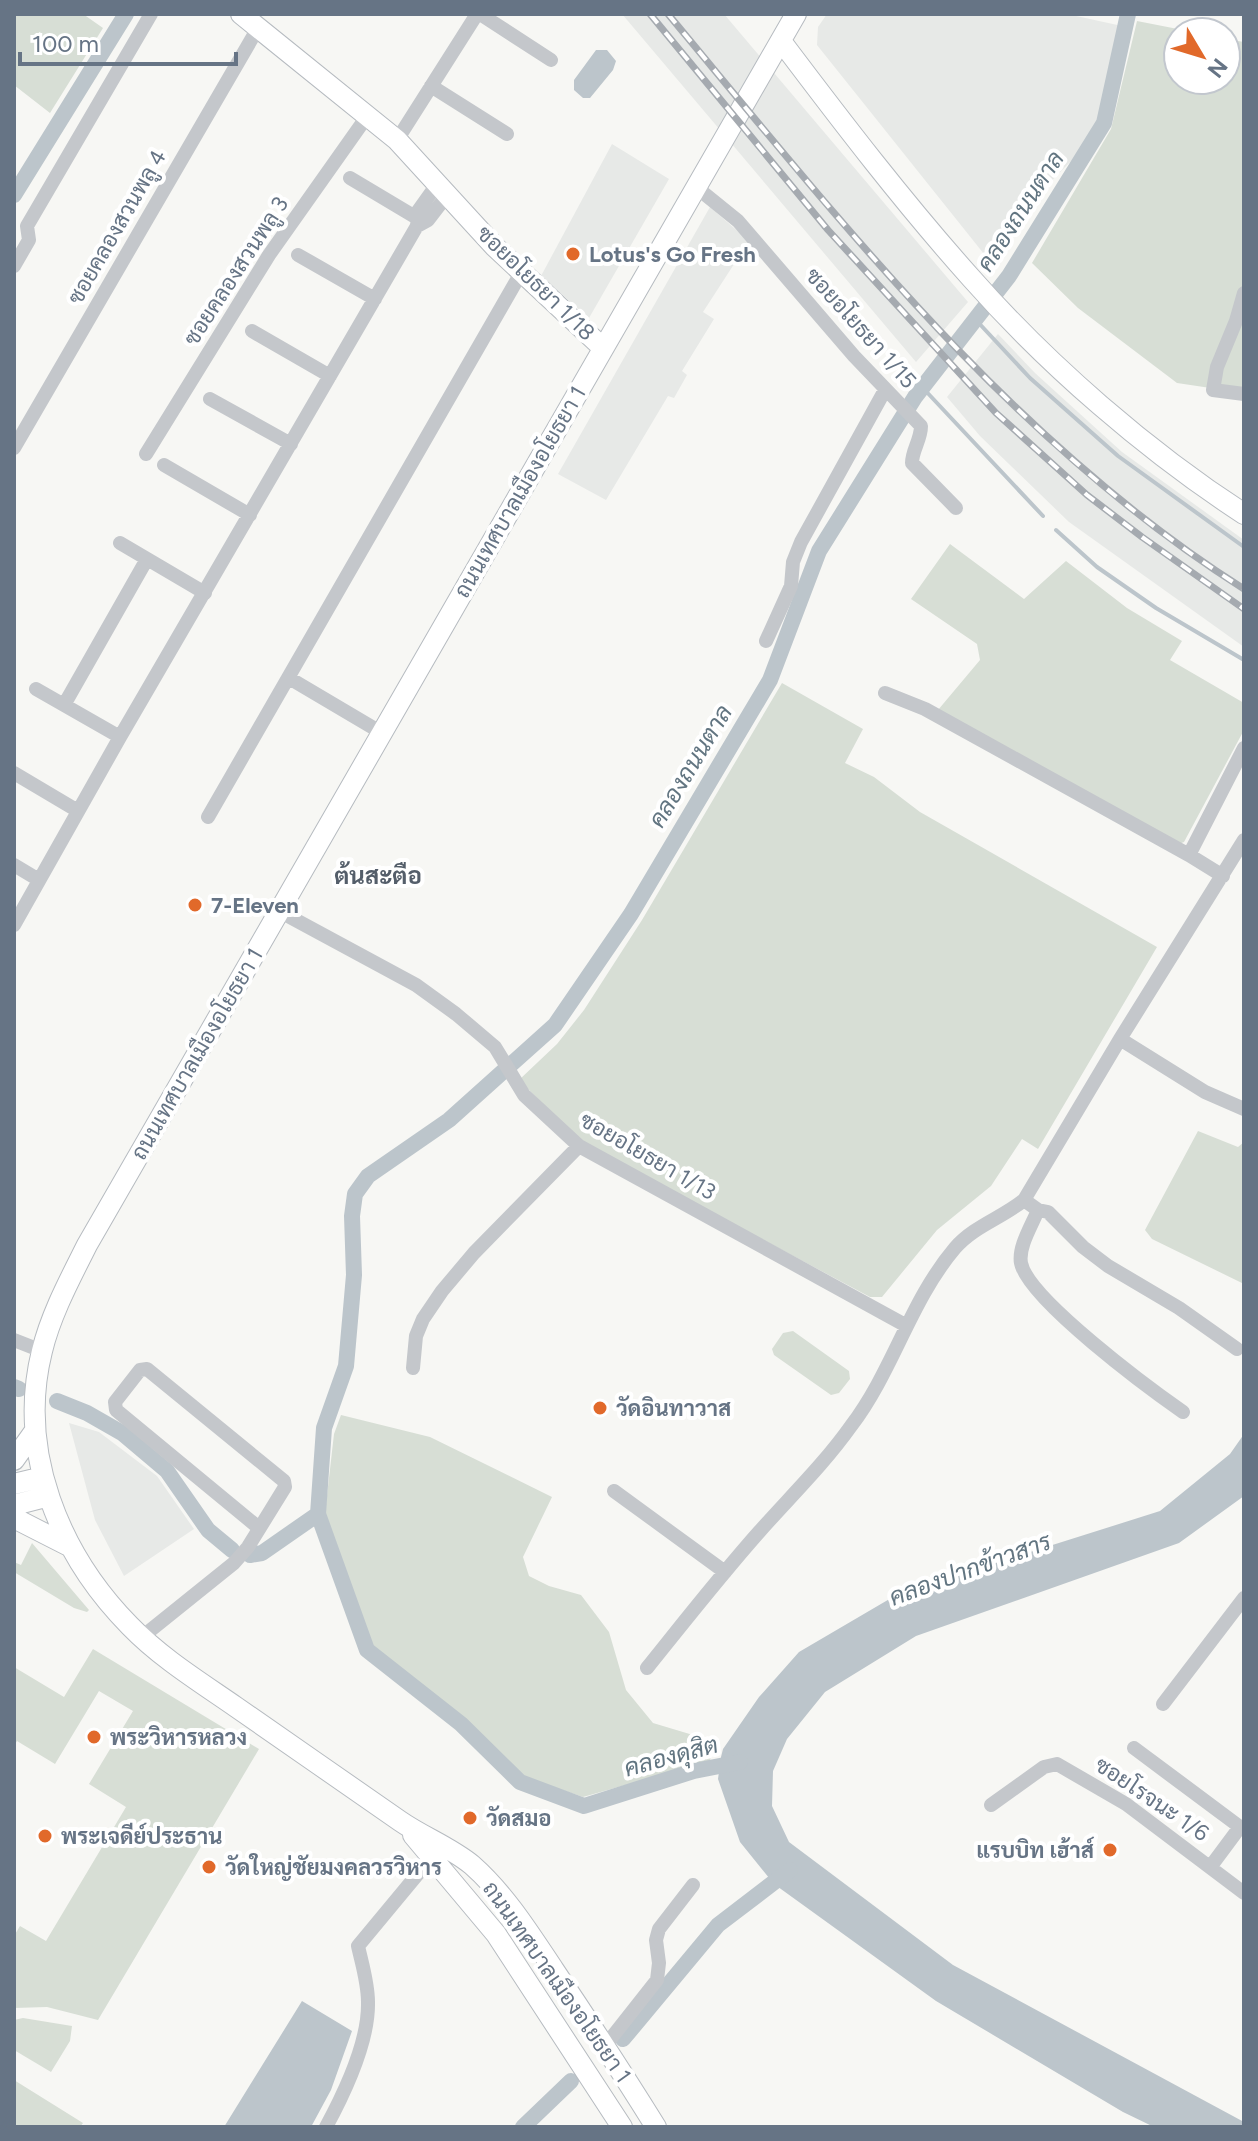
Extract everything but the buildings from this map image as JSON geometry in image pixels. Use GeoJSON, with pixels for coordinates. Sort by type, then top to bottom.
{"type":"FeatureCollection","features":[{"type":"Feature","properties":{"kind":"main road","name":"ซอยอโยธยา 1/18"},"geometry":{"type":"LineString","coordinates":[[241,14],[397,140],[521,273],[603,348]]}},
{"type":"Feature","properties":{"kind":"main road","name":"ถนนเทศบาลเมืองอโยธยา 1"},"geometry":{"type":"LineString","coordinates":[[619,2126],[508,1950],[437,1852],[405,1825],[172,1662],[142,1637],[98,1590],[71,1547],[46,1487],[34,1432],[36,1386],[42,1351],[59,1302],[87,1245],[796,14]]}},
{"type":"Feature","properties":{"kind":"main road"},"geometry":{"type":"LineString","coordinates":[[781,41],[907,201],[973,280],[1020,329],[1152,448],[1244,514]]}},
{"type":"Feature","properties":{"kind":"main road"},"geometry":{"type":"LineString","coordinates":[[14,1460],[34,1432]]}},
{"type":"Feature","properties":{"kind":"main road"},"geometry":{"type":"LineString","coordinates":[[14,1484],[46,1487]]}},
{"type":"Feature","properties":{"kind":"main road"},"geometry":{"type":"LineString","coordinates":[[14,1505],[46,1487]]}},
{"type":"Feature","properties":{"kind":"main road"},"geometry":{"type":"LineString","coordinates":[[14,1518],[71,1547]]}},
{"type":"Feature","properties":{"kind":"main road","name":"ถนนเทศบาลเมืองอโยธยา 1"},"geometry":{"type":"LineString","coordinates":[[437,1852],[472,1866],[505,1901],[605,2046],[656,2127]]}},
{"type":"Feature","properties":{"kind":"street"},"geometry":{"type":"LineString","coordinates":[[14,266],[29,240],[27,226],[151,14]]}},
{"type":"Feature","properties":{"kind":"street"},"geometry":{"type":"LineString","coordinates":[[397,140],[478,14],[551,60]]}},
{"type":"Feature","properties":{"kind":"street","name":"ซอยคลองสวนพลู 4"},"geometry":{"type":"LineString","coordinates":[[14,448],[258,28]]}},
{"type":"Feature","properties":{"kind":"street"},"geometry":{"type":"LineString","coordinates":[[431,86],[507,134]]}},
{"type":"Feature","properties":{"kind":"street","name":"ซอยคลองสวนพลู 3"},"geometry":{"type":"LineString","coordinates":[[146,454],[269,255],[368,115]]}},
{"type":"Feature","properties":{"kind":"street"},"geometry":{"type":"LineString","coordinates":[[350,178],[421,218]]}},
{"type":"Feature","properties":{"kind":"street","name":"ซอยอโยธยา 1/15"},"geometry":{"type":"LineString","coordinates":[[696,187],[738,221],[890,395],[921,426],[920,441],[912,463],[956,508]]}},
{"type":"Feature","properties":{"kind":"street"},"geometry":{"type":"LineString","coordinates":[[14,925],[421,218],[443,188]]}},
{"type":"Feature","properties":{"kind":"street"},"geometry":{"type":"LineString","coordinates":[[298,255],[375,299]]}},
{"type":"Feature","properties":{"kind":"street"},"geometry":{"type":"LineString","coordinates":[[208,817],[521,273]]}},
{"type":"Feature","properties":{"kind":"street"},"geometry":{"type":"LineString","coordinates":[[1244,293],[1217,367],[1213,390],[1244,394]]}},
{"type":"Feature","properties":{"kind":"street"},"geometry":{"type":"LineString","coordinates":[[252,331],[330,376]]}},
{"type":"Feature","properties":{"kind":"street"},"geometry":{"type":"LineString","coordinates":[[766,641],[791,586],[793,562],[801,542],[890,395]]}},
{"type":"Feature","properties":{"kind":"street"},"geometry":{"type":"LineString","coordinates":[[210,399],[291,444]]}},
{"type":"Feature","properties":{"kind":"street"},"geometry":{"type":"LineString","coordinates":[[164,465],[250,515]]}},
{"type":"Feature","properties":{"kind":"street"},"geometry":{"type":"LineString","coordinates":[[120,543],[205,593]]}},
{"type":"Feature","properties":{"kind":"street"},"geometry":{"type":"LineString","coordinates":[[64,705],[147,559]]}},
{"type":"Feature","properties":{"kind":"street"},"geometry":{"type":"LineString","coordinates":[[289,678],[382,733]]}},
{"type":"Feature","properties":{"kind":"street"},"geometry":{"type":"LineString","coordinates":[[36,689],[120,737]]}},
{"type":"Feature","properties":{"kind":"street"},"geometry":{"type":"LineString","coordinates":[[885,693],[925,709],[1223,876]]}},
{"type":"Feature","properties":{"kind":"street"},"geometry":{"type":"LineString","coordinates":[[1189,855],[1244,748]]}},
{"type":"Feature","properties":{"kind":"street"},"geometry":{"type":"LineString","coordinates":[[14,773],[78,811]]}},
{"type":"Feature","properties":{"kind":"street"},"geometry":{"type":"LineString","coordinates":[[647,1668],[725,1572],[849,1430],[882,1379],[905,1325],[956,1247],[985,1223],[1024,1200],[1244,840]]}},
{"type":"Feature","properties":{"kind":"street"},"geometry":{"type":"LineString","coordinates":[[14,865],[39,880]]}},
{"type":"Feature","properties":{"kind":"street","name":"ซอยอโยธยา 1/13"},"geometry":{"type":"LineString","coordinates":[[279,911],[416,985],[475,1029],[499,1054],[524,1095],[579,1146],[905,1325]]}},
{"type":"Feature","properties":{"kind":"street"},"geometry":{"type":"LineString","coordinates":[[1120,1039],[1205,1092],[1244,1109]]}},
{"type":"Feature","properties":{"kind":"street"},"geometry":{"type":"LineString","coordinates":[[413,1368],[416,1336],[423,1319],[442,1291],[484,1243],[579,1146]]}},
{"type":"Feature","properties":{"kind":"street"},"geometry":{"type":"LineString","coordinates":[[1024,1200],[1038,1210],[1048,1212],[1083,1247],[1108,1266],[1179,1308],[1237,1349]]}},
{"type":"Feature","properties":{"kind":"street"},"geometry":{"type":"LineString","coordinates":[[1038,1210],[1023,1246],[1021,1263],[1040,1295],[1123,1368],[1183,1412]]}},
{"type":"Feature","properties":{"kind":"street"},"geometry":{"type":"LineString","coordinates":[[14,1340],[42,1351]]}},
{"type":"Feature","properties":{"kind":"street"},"geometry":{"type":"LineString","coordinates":[[142,1637],[234,1563],[259,1528],[283,1492],[284,1481],[147,1369],[140,1370],[115,1402],[116,1410],[259,1528]]}},
{"type":"Feature","properties":{"kind":"street"},"geometry":{"type":"LineString","coordinates":[[614,1491],[725,1572]]}},
{"type":"Feature","properties":{"kind":"street"},"geometry":{"type":"LineString","coordinates":[[1163,1704],[1244,1598]]}},
{"type":"Feature","properties":{"kind":"street"},"geometry":{"type":"LineString","coordinates":[[1134,1748],[1240,1827],[1211,1866]]}},
{"type":"Feature","properties":{"kind":"street","name":"ซอยโรจนะ 1/6"},"geometry":{"type":"LineString","coordinates":[[991,1805],[1044,1767],[1057,1764],[1126,1804],[1244,1893]]}},
{"type":"Feature","properties":{"kind":"street"},"geometry":{"type":"LineString","coordinates":[[326,2127],[344,2093],[367,2018],[366,1985],[358,1946],[437,1852]]}},
{"type":"Feature","properties":{"kind":"street"},"geometry":{"type":"LineString","coordinates":[[605,2046],[657,1980],[659,1963],[656,1940],[659,1929],[693,1885]]}},
{"type":"Feature","properties":{"kind":"shaded area"},"geometry":{"type":"Polygon","coordinates":[[[14,14],[83,14],[103,28],[50,113],[14,85],[14,14]]]}},
{"type":"Feature","properties":{"kind":"shaded area"},"geometry":{"type":"Polygon","coordinates":[[[622,14],[724,14],[968,302],[916,362],[622,14]]]}},
{"type":"Feature","properties":{"kind":"shaded area"},"geometry":{"type":"Polygon","coordinates":[[[827,14],[1067,14],[1122,26],[1099,120],[1082,150],[1003,230],[1010,240],[988,259],[817,45],[818,27],[827,14]]]}},
{"type":"Feature","properties":{"kind":"shaded area"},"geometry":{"type":"Polygon","coordinates":[[[1137,21],[1162,26],[1162,96],[1242,96],[1244,42],[1244,393],[1177,383],[1078,308],[1032,263],[1111,129],[1137,21]]]}},
{"type":"Feature","properties":{"kind":"shaded area"},"geometry":{"type":"Polygon","coordinates":[[[596,50],[607,50],[616,61],[613,70],[590,98],[583,98],[574,90],[574,80],[596,50]]]}},
{"type":"Feature","properties":{"kind":"shaded area"},"geometry":{"type":"Polygon","coordinates":[[[612,144],[669,179],[589,318],[541,276],[612,144]]]}},
{"type":"Feature","properties":{"kind":"shaded area"},"geometry":{"type":"Polygon","coordinates":[[[710,207],[749,241],[703,312],[714,319],[682,371],[687,375],[674,398],[668,396],[606,500],[558,474],[710,207]]]}},
{"type":"Feature","properties":{"kind":"shaded area"},"geometry":{"type":"Polygon","coordinates":[[[998,334],[1035,373],[1122,452],[1244,540],[1244,647],[1069,522],[980,436],[947,397],[998,334]]]}},
{"type":"Feature","properties":{"kind":"shaded area"},"geometry":{"type":"Polygon","coordinates":[[[950,544],[1024,599],[1066,561],[1127,608],[1182,641],[1170,660],[1244,703],[1244,730],[1184,842],[1179,844],[938,710],[980,660],[977,644],[911,599],[950,544]]]}},
{"type":"Feature","properties":{"kind":"shaded area"},"geometry":{"type":"Polygon","coordinates":[[[782,683],[863,729],[845,763],[874,777],[920,812],[1157,947],[1038,1149],[1022,1139],[991,1186],[937,1230],[882,1297],[870,1297],[582,1143],[519,1080],[557,1044],[584,1010],[642,920],[782,683]]]}},
{"type":"Feature","properties":{"kind":"shaded area"},"geometry":{"type":"Polygon","coordinates":[[[1198,1131],[1238,1147],[1244,1142],[1244,1284],[1152,1239],[1145,1230],[1198,1131]]]}},
{"type":"Feature","properties":{"kind":"shaded area"},"geometry":{"type":"Polygon","coordinates":[[[793,1331],[849,1371],[850,1379],[839,1393],[831,1395],[774,1355],[772,1349],[783,1333],[793,1331]]]}},
{"type":"Feature","properties":{"kind":"shaded area"},"geometry":{"type":"Polygon","coordinates":[[[341,1415],[430,1437],[552,1497],[523,1557],[529,1576],[549,1586],[581,1595],[609,1632],[626,1690],[653,1723],[713,1741],[710,1761],[583,1797],[524,1777],[466,1721],[372,1648],[325,1513],[334,1434],[341,1415]]]}},
{"type":"Feature","properties":{"kind":"shaded area"},"geometry":{"type":"Polygon","coordinates":[[[69,1423],[99,1432],[157,1476],[194,1529],[124,1576],[95,1520],[69,1423]]]}},
{"type":"Feature","properties":{"kind":"shaded area"},"geometry":{"type":"Polygon","coordinates":[[[1244,1434],[1244,1496],[1179,1543],[916,1636],[825,1692],[787,1739],[773,1771],[772,1806],[789,1842],[953,1965],[1244,2122],[1244,2127],[1154,2127],[1123,2112],[936,2001],[774,1884],[740,1842],[718,1779],[723,1749],[759,1697],[799,1652],[898,1594],[1160,1511],[1230,1454],[1244,1434]]]}},
{"type":"Feature","properties":{"kind":"shaded area"},"geometry":{"type":"Polygon","coordinates":[[[32,1543],[89,1610],[87,1612],[74,1608],[14,1572],[14,1562],[21,1565],[32,1543]]]}},
{"type":"Feature","properties":{"kind":"shaded area"},"geometry":{"type":"Polygon","coordinates":[[[93,1649],[259,1749],[98,2020],[47,2007],[14,2008],[14,1936],[20,1926],[46,1941],[126,1807],[89,1784],[133,1711],[99,1691],[55,1764],[17,1741],[14,1746],[14,1667],[64,1697],[93,1649]]]}},
{"type":"Feature","properties":{"kind":"shaded area"},"geometry":{"type":"Polygon","coordinates":[[[302,2001],[352,2031],[331,2090],[311,2127],[224,2127],[302,2001]]]}},
{"type":"Feature","properties":{"kind":"shaded area"},"geometry":{"type":"Polygon","coordinates":[[[23,2018],[72,2026],[70,2041],[51,2072],[14,2050],[14,2020],[23,2018]]]}},
{"type":"Feature","properties":{"kind":"shaded area"},"geometry":{"type":"Polygon","coordinates":[[[14,2080],[83,2123],[80,2127],[14,2127],[14,2080]]]}},
{"type":"Feature","properties":{"kind":"waterway"},"geometry":{"type":"LineString","coordinates":[[14,195],[126,14]]}},
{"type":"Feature","properties":{"kind":"waterway","name":"คลองถนนตาล"},"geometry":{"type":"LineString","coordinates":[[740,1762],[694,1771],[584,1806],[520,1782],[461,1724],[367,1650],[318,1514],[324,1428],[346,1366],[354,1275],[352,1216],[355,1194],[368,1176],[449,1120],[555,1025],[631,914],[770,680],[819,551],[915,397],[1009,276],[1104,123],[1128,14]]}},
{"type":"Feature","properties":{"kind":"waterway"},"geometry":{"type":"LineString","coordinates":[[975,319],[1030,378],[1118,456],[1244,547]]}},
{"type":"Feature","properties":{"kind":"waterway"},"geometry":{"type":"LineString","coordinates":[[922,387],[1043,516]]}},
{"type":"Feature","properties":{"kind":"waterway"},"geometry":{"type":"LineString","coordinates":[[1056,530],[1097,567],[1156,608],[1244,660]]}},
{"type":"Feature","properties":{"kind":"waterway","name":"คลองดุสิต"},"geometry":{"type":"LineString","coordinates":[[14,1387],[19,1389]]}},
{"type":"Feature","properties":{"kind":"waterway","name":"คลองดุสิต"},"geometry":{"type":"LineString","coordinates":[[57,1401],[87,1413],[122,1433],[167,1471],[208,1530],[232,1550]]}},
{"type":"Feature","properties":{"kind":"waterway","name":"คลองดุสิต"},"geometry":{"type":"LineString","coordinates":[[250,1555],[262,1553],[318,1514]]}},
{"type":"Feature","properties":{"kind":"waterway"},"geometry":{"type":"LineString","coordinates":[[623,2039],[718,1925],[790,1870]]}},
{"type":"Feature","properties":{"kind":"waterway"},"geometry":{"type":"LineString","coordinates":[[523,2127],[571,2081]]}},
{"type":"Feature","properties":{"kind":"railway"},"geometry":{"type":"LineString","coordinates":[[650,14],[828,230],[996,413],[1087,495],[1244,609]]}},
{"type":"Feature","properties":{"kind":"railway"},"geometry":{"type":"LineString","coordinates":[[668,14],[865,249],[1006,398],[1081,467],[1160,531],[1244,589]]}},
{"type":"Feature","properties":{"kind":"place","name":"Lotus's Go Fresh"},"geometry":{"type":"Point","coordinates":[573,254]}},
{"type":"Feature","properties":{"kind":"place","name":"7-Eleven"},"geometry":{"type":"Point","coordinates":[195,905]}},
{"type":"Feature","properties":{"kind":"place","name":"วัดอินทาวาส"},"geometry":{"type":"Point","coordinates":[600,1408]}},
{"type":"Feature","properties":{"kind":"place","name":"พระวิหารหลวง"},"geometry":{"type":"Point","coordinates":[94,1737]}},
{"type":"Feature","properties":{"kind":"place","name":"วัดสมอ"},"geometry":{"type":"Point","coordinates":[470,1818]}},
{"type":"Feature","properties":{"kind":"place","name":"พระเจดีย์ประธาน"},"geometry":{"type":"Point","coordinates":[45,1836]}},
{"type":"Feature","properties":{"kind":"place","name":"แรบบิท เฮ้าส์"},"geometry":{"type":"Point","coordinates":[1110,1850]}},
{"type":"Feature","properties":{"kind":"place","name":"วัดใหญ่ชัยมงคลวรวิหาร"},"geometry":{"type":"Point","coordinates":[209,1867]}},
{"type":"Feature","properties":{"kind":"district","name":"ต้นสะตือ"},"geometry":{"type":"Point","coordinates":[378,875]}},
{"type":"Feature","properties":{"kind":"water label","name":"คลองปากข้าวสาร"},"geometry":{"type":"Point","coordinates":[970,1569]}}]}
